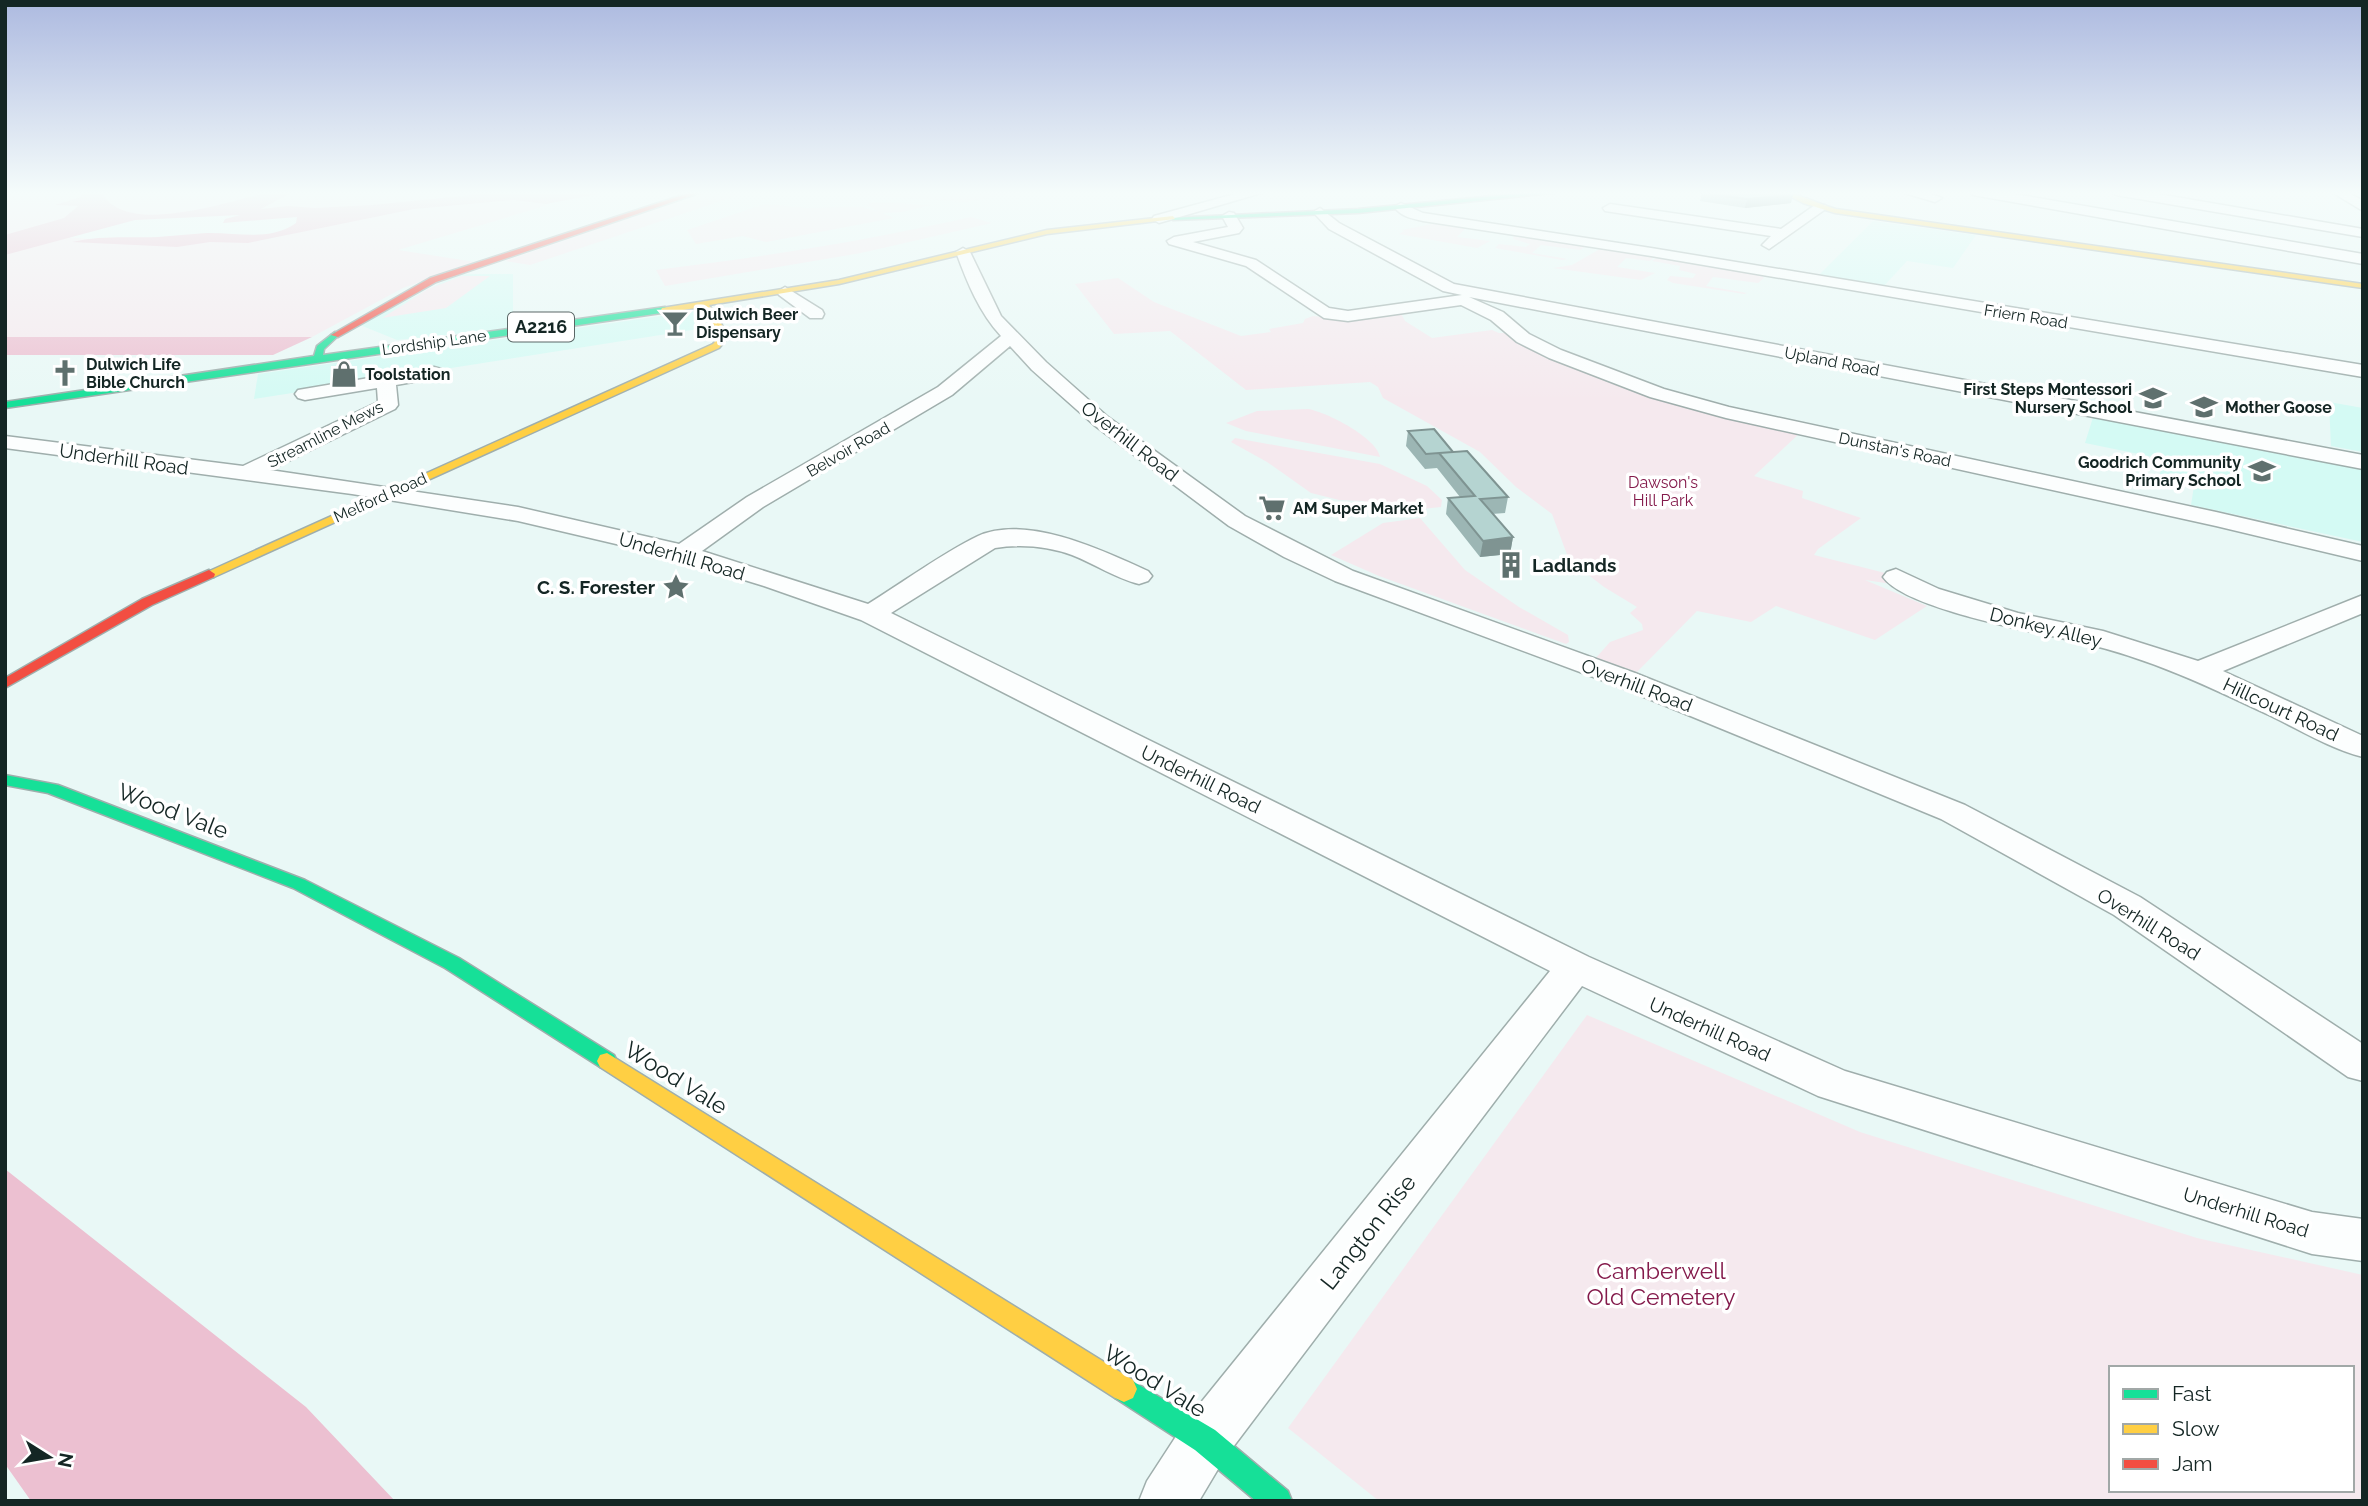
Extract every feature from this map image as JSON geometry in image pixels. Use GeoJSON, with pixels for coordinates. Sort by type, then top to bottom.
{"type":"FeatureCollection","features":[{"type":"Feature","properties":{"kind":"main road"},"geometry":{"type":"LineString","coordinates":[[318,358],[320,348],[330,338],[433,279],[487,261]]}},
{"type":"Feature","properties":{"kind":"main road","name":"Lordship Lane"},"geometry":{"type":"LineString","coordinates":[[5,405],[318,358],[705,306],[839,282],[925,261]]}},
{"type":"Feature","properties":{"kind":"main road"},"geometry":{"type":"LineString","coordinates":[[2191,261],[2363,286]]}},
{"type":"Feature","properties":{"kind":"main road","name":"Melford Road"},"geometry":{"type":"LineString","coordinates":[[5,684],[147,601],[716,346],[725,336],[705,306]]}},
{"type":"Feature","properties":{"kind":"main road","name":"Wood Vale"},"geometry":{"type":"LineString","coordinates":[[5,780],[52,789],[299,884],[452,963],[1205,1440],[1278,1501]]}},
{"type":"Feature","properties":{"kind":"street","name":"Overhill Road"},"geometry":{"type":"LineString","coordinates":[[967,261],[994,318],[1011,337],[1101,421],[1237,521],[1344,576],[1625,679],[1953,812],[2127,906],[2363,1065]]}},
{"type":"Feature","properties":{"kind":"street"},"geometry":{"type":"LineString","coordinates":[[1245,261],[1324,313],[1334,316],[1348,316],[1456,294]]}},
{"type":"Feature","properties":{"kind":"street","name":"Upland Road"},"geometry":{"type":"LineString","coordinates":[[1397,261],[1456,294],[2363,462]]}},
{"type":"Feature","properties":{"kind":"street","name":"Friern Road"},"geometry":{"type":"LineString","coordinates":[[1704,261],[2363,371]]}},
{"type":"Feature","properties":{"kind":"street"},"geometry":{"type":"LineString","coordinates":[[1740,267],[1748,261]]}},
{"type":"Feature","properties":{"kind":"street"},"geometry":{"type":"LineString","coordinates":[[785,292],[816,314]]}},
{"type":"Feature","properties":{"kind":"street","name":"Dunstan's Road"},"geometry":{"type":"LineString","coordinates":[[1456,294],[1497,316],[1523,338],[1555,355],[1657,393],[1726,412],[2203,516],[2363,554]]}},
{"type":"Feature","properties":{"kind":"street","name":"Belvoir Road"},"geometry":{"type":"LineString","coordinates":[[681,554],[755,502],[869,438],[948,389],[992,349],[1011,337]]}},
{"type":"Feature","properties":{"kind":"street","name":"Streamline Mews"},"geometry":{"type":"LineString","coordinates":[[305,394],[435,373]]}},
{"type":"Feature","properties":{"kind":"street","name":"Streamline Mews"},"geometry":{"type":"LineString","coordinates":[[242,475],[388,405],[386,382]]}},
{"type":"Feature","properties":{"kind":"street","name":"Underhill Road"},"geometry":{"type":"LineString","coordinates":[[5,442],[469,505],[576,527],[681,554],[829,598],[871,614],[1480,917],[1575,967],[1833,1084],[2312,1233],[2363,1240]]}},
{"type":"Feature","properties":{"kind":"street"},"geometry":{"type":"LineString","coordinates":[[871,614],[988,541],[1013,538],[1043,540],[1079,549],[1139,576]]}},
{"type":"Feature","properties":{"kind":"street","name":"Donkey Alley"},"geometry":{"type":"LineString","coordinates":[[1896,577],[1930,595],[2013,620],[2093,637],[2199,671]]}},
{"type":"Feature","properties":{"kind":"street"},"geometry":{"type":"LineString","coordinates":[[2199,671],[2363,603]]}},
{"type":"Feature","properties":{"kind":"street","name":"Hillcourt Road"},"geometry":{"type":"LineString","coordinates":[[2199,671],[2363,748]]}},
{"type":"Feature","properties":{"kind":"street","name":"Langton Rise"},"geometry":{"type":"LineString","coordinates":[[1167,1501],[1205,1440],[1575,967]]}},
{"type":"Feature","properties":{"kind":"shaded area"},"geometry":{"type":"Polygon","coordinates":[[[1833,261],[1907,261],[1883,287],[1817,277],[1833,261]]]}},
{"type":"Feature","properties":{"kind":"shaded area"},"geometry":{"type":"Polygon","coordinates":[[[1909,261],[1958,261],[1953,268],[1909,261]]]}},
{"type":"Feature","properties":{"kind":"shaded area"},"geometry":{"type":"Polygon","coordinates":[[[458,274],[513,274],[513,328],[397,340],[360,325],[458,274]]]}},
{"type":"Feature","properties":{"kind":"shaded area"},"geometry":{"type":"Polygon","coordinates":[[[696,311],[705,328],[254,399],[258,374],[696,311]]]}},
{"type":"Feature","properties":{"kind":"shaded area"},"geometry":{"type":"Polygon","coordinates":[[[5,337],[312,337],[273,355],[5,355],[5,337]]]}},
{"type":"Feature","properties":{"kind":"shaded area"},"geometry":{"type":"Polygon","coordinates":[[[2329,402],[2363,408],[2363,452],[2331,446],[2329,402]]]}},
{"type":"Feature","properties":{"kind":"shaded area","name":"Goodrich Community Primary School"},"geometry":{"type":"Polygon","coordinates":[[[2095,411],[2363,463],[2363,542],[2191,505],[2194,486],[2159,479],[2163,459],[2085,443],[2095,411]]]}},
{"type":"Feature","properties":{"kind":"shaded area"},"geometry":{"type":"Polygon","coordinates":[[[5,1169],[306,1407],[395,1501],[31,1501],[5,1464],[5,1169]]]}},
{"type":"Feature","properties":{"kind":"green space"},"geometry":{"type":"Polygon","coordinates":[[[5,261],[475,262],[403,288],[312,337],[5,337],[5,261]]]}},
{"type":"Feature","properties":{"kind":"green space"},"geometry":{"type":"Polygon","coordinates":[[[507,261],[541,261],[530,265],[507,261]]]}},
{"type":"Feature","properties":{"kind":"green space"},"geometry":{"type":"Polygon","coordinates":[[[726,261],[812,261],[665,286],[656,270],[726,261]]]}},
{"type":"Feature","properties":{"kind":"green space"},"geometry":{"type":"Polygon","coordinates":[[[1579,261],[1623,261],[1617,267],[1655,273],[1641,280],[1553,268],[1579,261]]]}},
{"type":"Feature","properties":{"kind":"green space"},"geometry":{"type":"Polygon","coordinates":[[[1654,261],[1676,261],[1761,275],[1764,278],[1758,283],[1713,277],[1706,286],[1747,293],[1744,294],[1667,280],[1670,276],[1693,278],[1696,274],[1679,270],[1680,266],[1654,261]]]}},
{"type":"Feature","properties":{"kind":"green space"},"geometry":{"type":"Polygon","coordinates":[[[462,276],[490,276],[446,308],[382,318],[428,289],[462,276]]]}},
{"type":"Feature","properties":{"kind":"green space","name":"Dawson's Hill Park"},"geometry":{"type":"Polygon","coordinates":[[[1118,278],[1154,302],[1241,336],[1271,332],[1269,329],[1303,323],[1305,319],[1313,316],[1345,319],[1399,310],[1405,321],[1432,338],[1492,330],[1499,333],[1516,333],[1657,391],[1802,431],[1754,476],[1803,491],[1802,498],[1861,518],[1818,549],[1814,555],[1897,576],[1892,584],[1865,580],[1927,606],[1875,640],[1776,606],[1751,622],[1697,611],[1637,672],[1594,660],[1610,642],[1643,630],[1642,624],[1630,613],[1637,607],[1604,587],[1569,560],[1552,514],[1516,487],[1480,452],[1383,398],[1378,387],[1370,382],[1246,390],[1170,331],[1114,334],[1075,284],[1118,278]]]}},
{"type":"Feature","properties":{"kind":"green space"},"geometry":{"type":"Polygon","coordinates":[[[1308,409],[1338,420],[1361,434],[1377,450],[1380,457],[1246,431],[1226,423],[1257,411],[1308,409]]]}},
{"type":"Feature","properties":{"kind":"green space"},"geometry":{"type":"Polygon","coordinates":[[[1235,438],[1380,464],[1427,486],[1442,500],[1441,507],[1403,511],[1406,515],[1399,515],[1363,501],[1339,500],[1311,493],[1267,462],[1231,442],[1235,438]]]}},
{"type":"Feature","properties":{"kind":"green space"},"geometry":{"type":"Polygon","coordinates":[[[1420,518],[1465,570],[1519,607],[1568,635],[1569,642],[1566,644],[1379,576],[1331,555],[1383,523],[1420,518]]]}},
{"type":"Feature","properties":{"kind":"green space","name":"Camberwell Old Cemetery"},"geometry":{"type":"Polygon","coordinates":[[[1587,1015],[1860,1132],[2197,1238],[2363,1275],[2363,1501],[1379,1501],[1288,1428],[1587,1015]]]}},
{"type":"Feature","properties":{"kind":"building"},"geometry":{"type":"Polygon","coordinates":[[[1434,429],[1453,452],[1426,454],[1408,431],[1434,429]]]}},
{"type":"Feature","properties":{"kind":"building"},"geometry":{"type":"Polygon","coordinates":[[[1467,451],[1508,497],[1480,499],[1513,537],[1483,541],[1448,498],[1475,496],[1439,453],[1467,451]]]}},
{"type":"Feature","properties":{"kind":"traffic: fast"},"geometry":{"type":"LineString","coordinates":[[318,358],[665,310]]}},
{"type":"Feature","properties":{"kind":"traffic: fast"},"geometry":{"type":"LineString","coordinates":[[5,405],[318,358],[320,348],[335,335]]}},
{"type":"Feature","properties":{"kind":"traffic: fast"},"geometry":{"type":"LineString","coordinates":[[5,780],[52,789],[299,884],[452,963],[607,1061]]}},
{"type":"Feature","properties":{"kind":"traffic: fast"},"geometry":{"type":"LineString","coordinates":[[1124,1389],[1205,1440],[1278,1501]]}},
{"type":"Feature","properties":{"kind":"traffic: slow"},"geometry":{"type":"LineString","coordinates":[[665,310],[839,282],[925,261]]}},
{"type":"Feature","properties":{"kind":"traffic: slow"},"geometry":{"type":"LineString","coordinates":[[2189,261],[2363,286]]}},
{"type":"Feature","properties":{"kind":"traffic: slow"},"geometry":{"type":"LineString","coordinates":[[209,574],[716,346],[725,336],[705,306]]}},
{"type":"Feature","properties":{"kind":"traffic: slow"},"geometry":{"type":"LineString","coordinates":[[607,1061],[1124,1389]]}},
{"type":"Feature","properties":{"kind":"traffic: jam"},"geometry":{"type":"LineString","coordinates":[[335,335],[433,280],[490,261]]}},
{"type":"Feature","properties":{"kind":"traffic: jam"},"geometry":{"type":"LineString","coordinates":[[5,684],[147,602],[209,574]]}},
{"type":"Feature","properties":{"kind":"place","name":"Dulwich Beer Dispensary"},"geometry":{"type":"Point","coordinates":[675,323]}},
{"type":"Feature","properties":{"kind":"place","name":"Dulwich Life Bible Church"},"geometry":{"type":"Point","coordinates":[65,373]}},
{"type":"Feature","properties":{"kind":"place","name":"Toolstation"},"geometry":{"type":"Point","coordinates":[344,374]}},
{"type":"Feature","properties":{"kind":"place","name":"First Steps Montessori Nursery School"},"geometry":{"type":"Point","coordinates":[2153,398]}},
{"type":"Feature","properties":{"kind":"place","name":"Mother Goose"},"geometry":{"type":"Point","coordinates":[2204,407]}},
{"type":"Feature","properties":{"kind":"place","name":"Goodrich Community Primary School"},"geometry":{"type":"Point","coordinates":[2262,471]}},
{"type":"Feature","properties":{"kind":"place","name":"AM Super Market"},"geometry":{"type":"Point","coordinates":[1272,508]}},
{"type":"Feature","properties":{"kind":"place","name":"Ladlands"},"geometry":{"type":"Point","coordinates":[1511,565]}},
{"type":"Feature","properties":{"kind":"place","name":"C. S. Forester"},"geometry":{"type":"Point","coordinates":[676,587]}}]}
